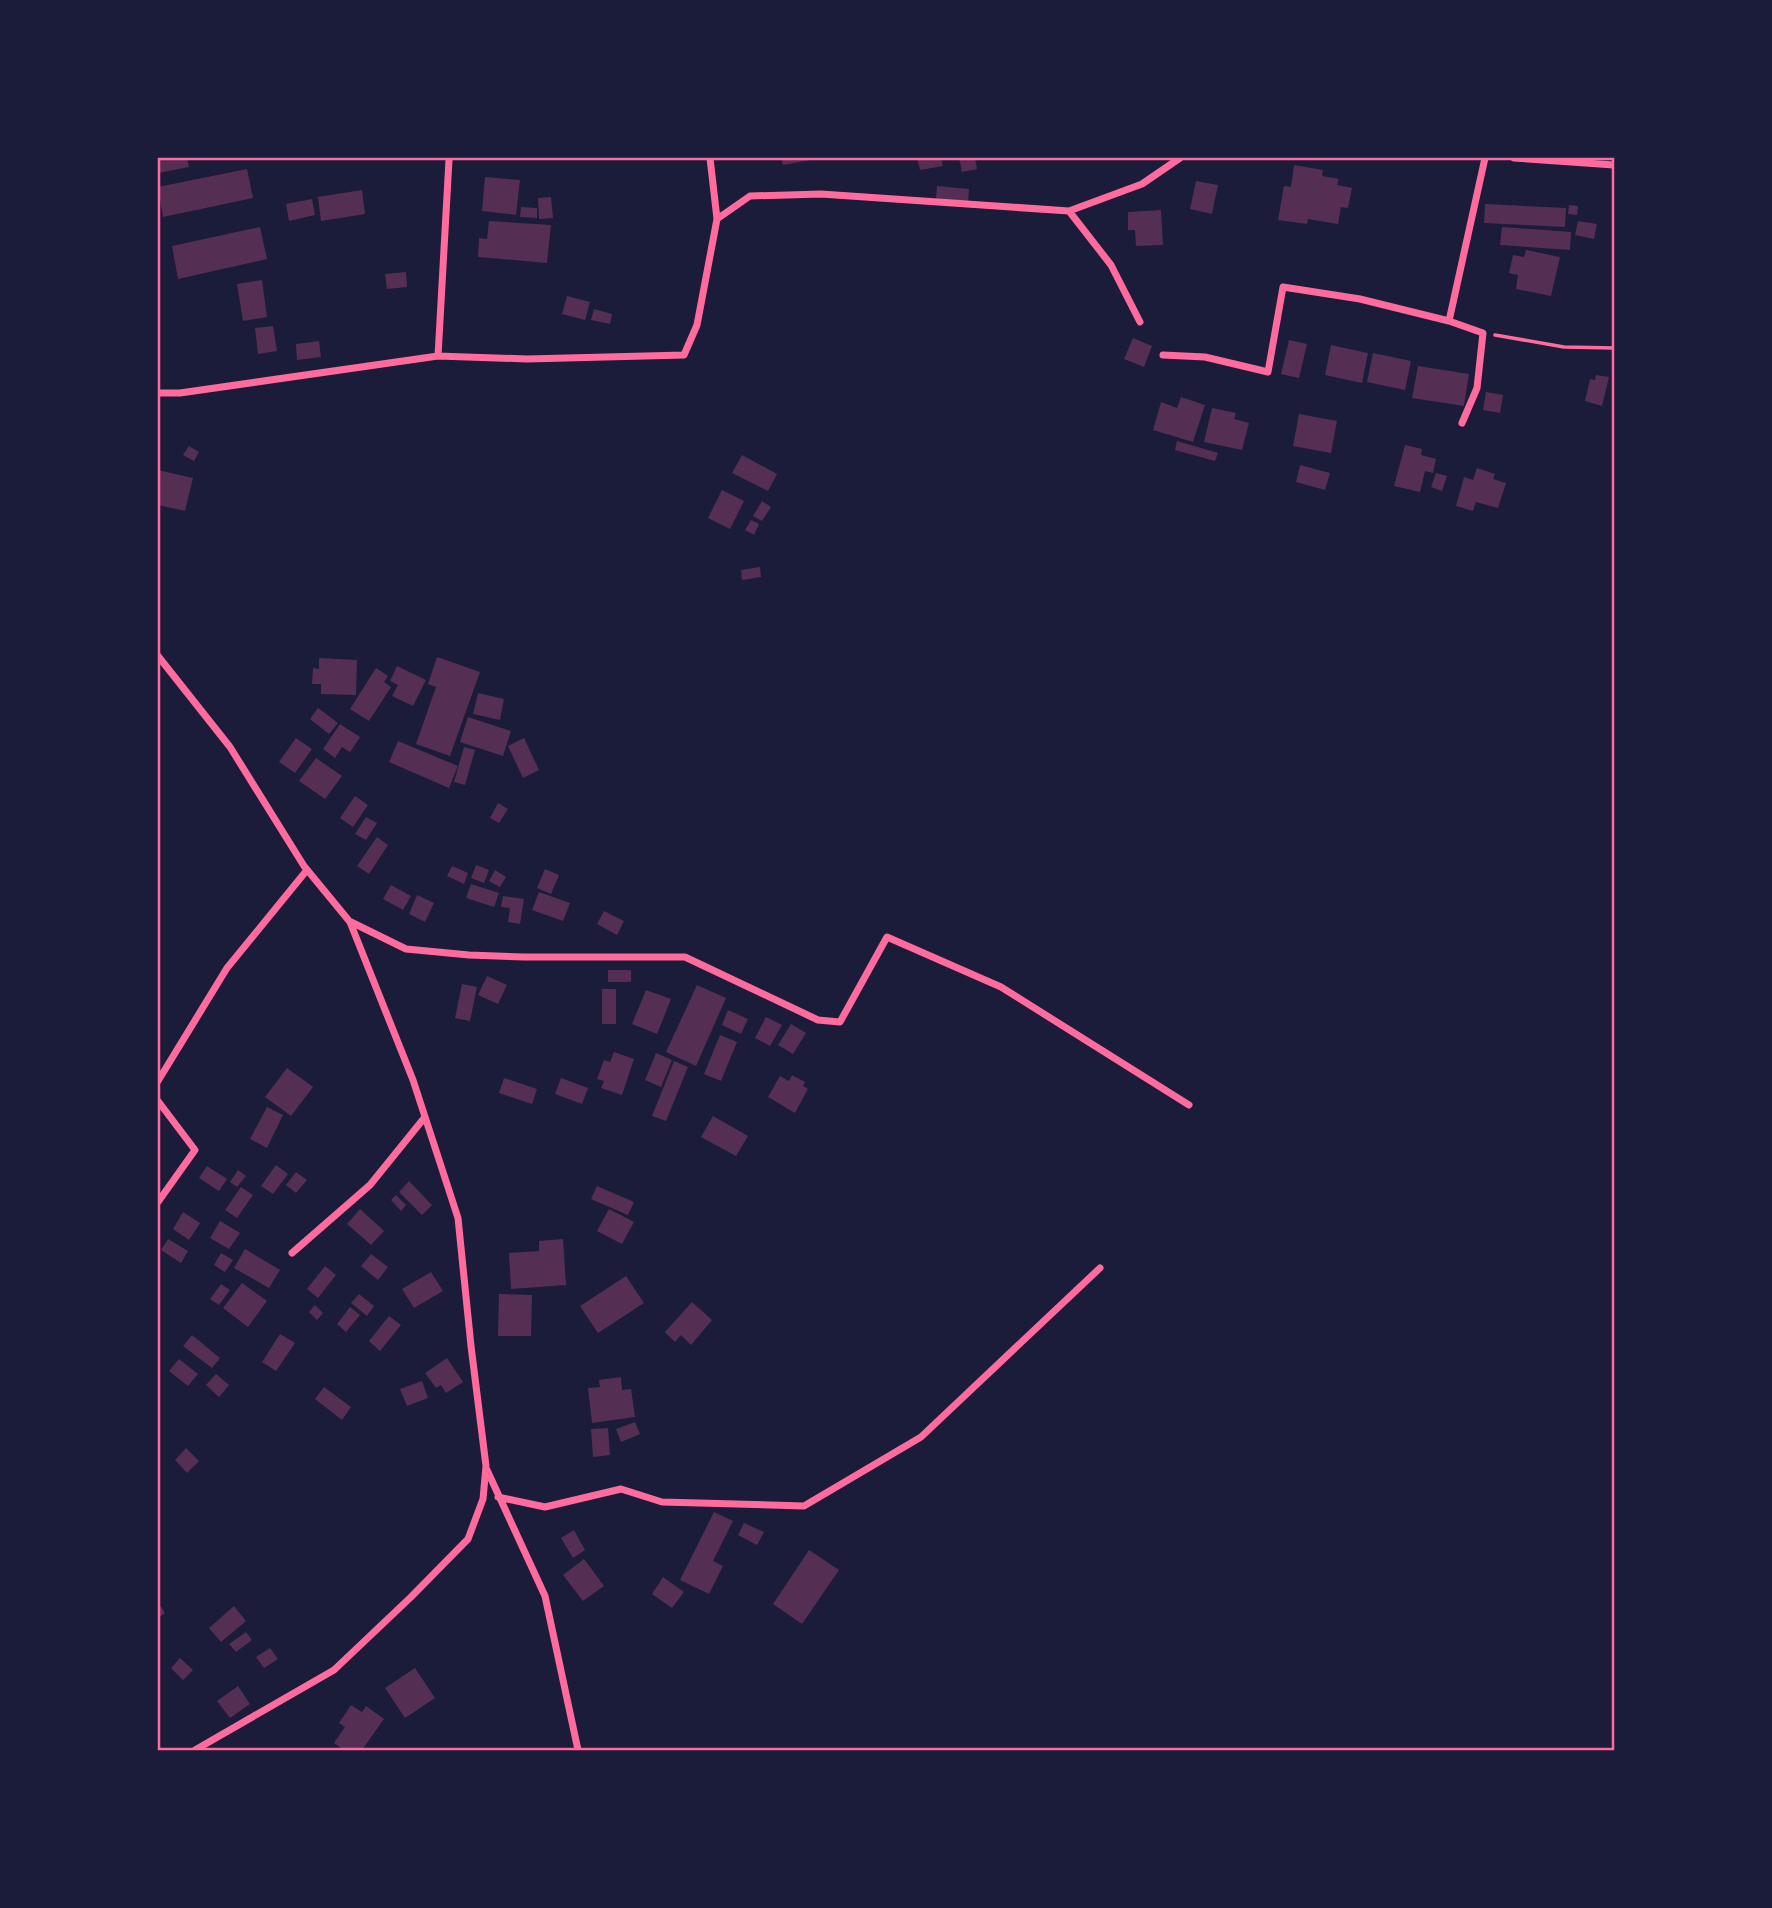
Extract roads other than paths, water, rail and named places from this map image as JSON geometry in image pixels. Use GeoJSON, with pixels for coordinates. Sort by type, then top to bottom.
{"type":"FeatureCollection","features":[{"type":"Feature","properties":{"kind":"street"},"geometry":{"type":"LineString","coordinates":[[158,393],[180,393],[438,356],[527,359],[684,355],[697,325],[717,219],[710,158]]}},
{"type":"Feature","properties":{"kind":"street"},"geometry":{"type":"LineString","coordinates":[[717,219],[750,196],[821,194],[1069,211],[1142,184],[1180,158]]}},
{"type":"Feature","properties":{"kind":"street"},"geometry":{"type":"LineString","coordinates":[[1449,321],[1485,158]]}},
{"type":"Feature","properties":{"kind":"street"},"geometry":{"type":"LineString","coordinates":[[1514,158],[1615,165]]}},
{"type":"Feature","properties":{"kind":"street"},"geometry":{"type":"LineString","coordinates":[[438,356],[449,160]]}},
{"type":"Feature","properties":{"kind":"street"},"geometry":{"type":"LineString","coordinates":[[1069,211],[1111,265],[1140,322]]}},
{"type":"Feature","properties":{"kind":"street"},"geometry":{"type":"LineString","coordinates":[[1163,355],[1205,357],[1268,372],[1283,287],[1360,299],[1449,321],[1483,333],[1477,388],[1462,423]]}},
{"type":"Feature","properties":{"kind":"street"},"geometry":{"type":"LineString","coordinates":[[158,656],[230,747],[307,870],[350,922],[413,1080],[458,1217],[486,1466],[483,1499],[468,1539],[411,1597],[334,1670],[195,1751]]}},
{"type":"Feature","properties":{"kind":"street"},"geometry":{"type":"LineString","coordinates":[[158,1081],[227,968],[307,870]]}},
{"type":"Feature","properties":{"kind":"street"},"geometry":{"type":"LineString","coordinates":[[350,922],[406,949],[537,958],[685,957],[818,1020],[841,1023],[887,937],[1001,987],[1189,1105]]}},
{"type":"Feature","properties":{"kind":"street"},"geometry":{"type":"LineString","coordinates":[[158,1101],[195,1150],[158,1202]]}},
{"type":"Feature","properties":{"kind":"street"},"geometry":{"type":"LineString","coordinates":[[292,1253],[370,1185],[425,1117]]}},
{"type":"Feature","properties":{"kind":"street"},"geometry":{"type":"LineString","coordinates":[[498,1497],[545,1507],[621,1489],[662,1502],[804,1506],[921,1437],[1100,1268]]}},
{"type":"Feature","properties":{"kind":"street"},"geometry":{"type":"LineString","coordinates":[[486,1466],[545,1596],[578,1751]]}}]}
